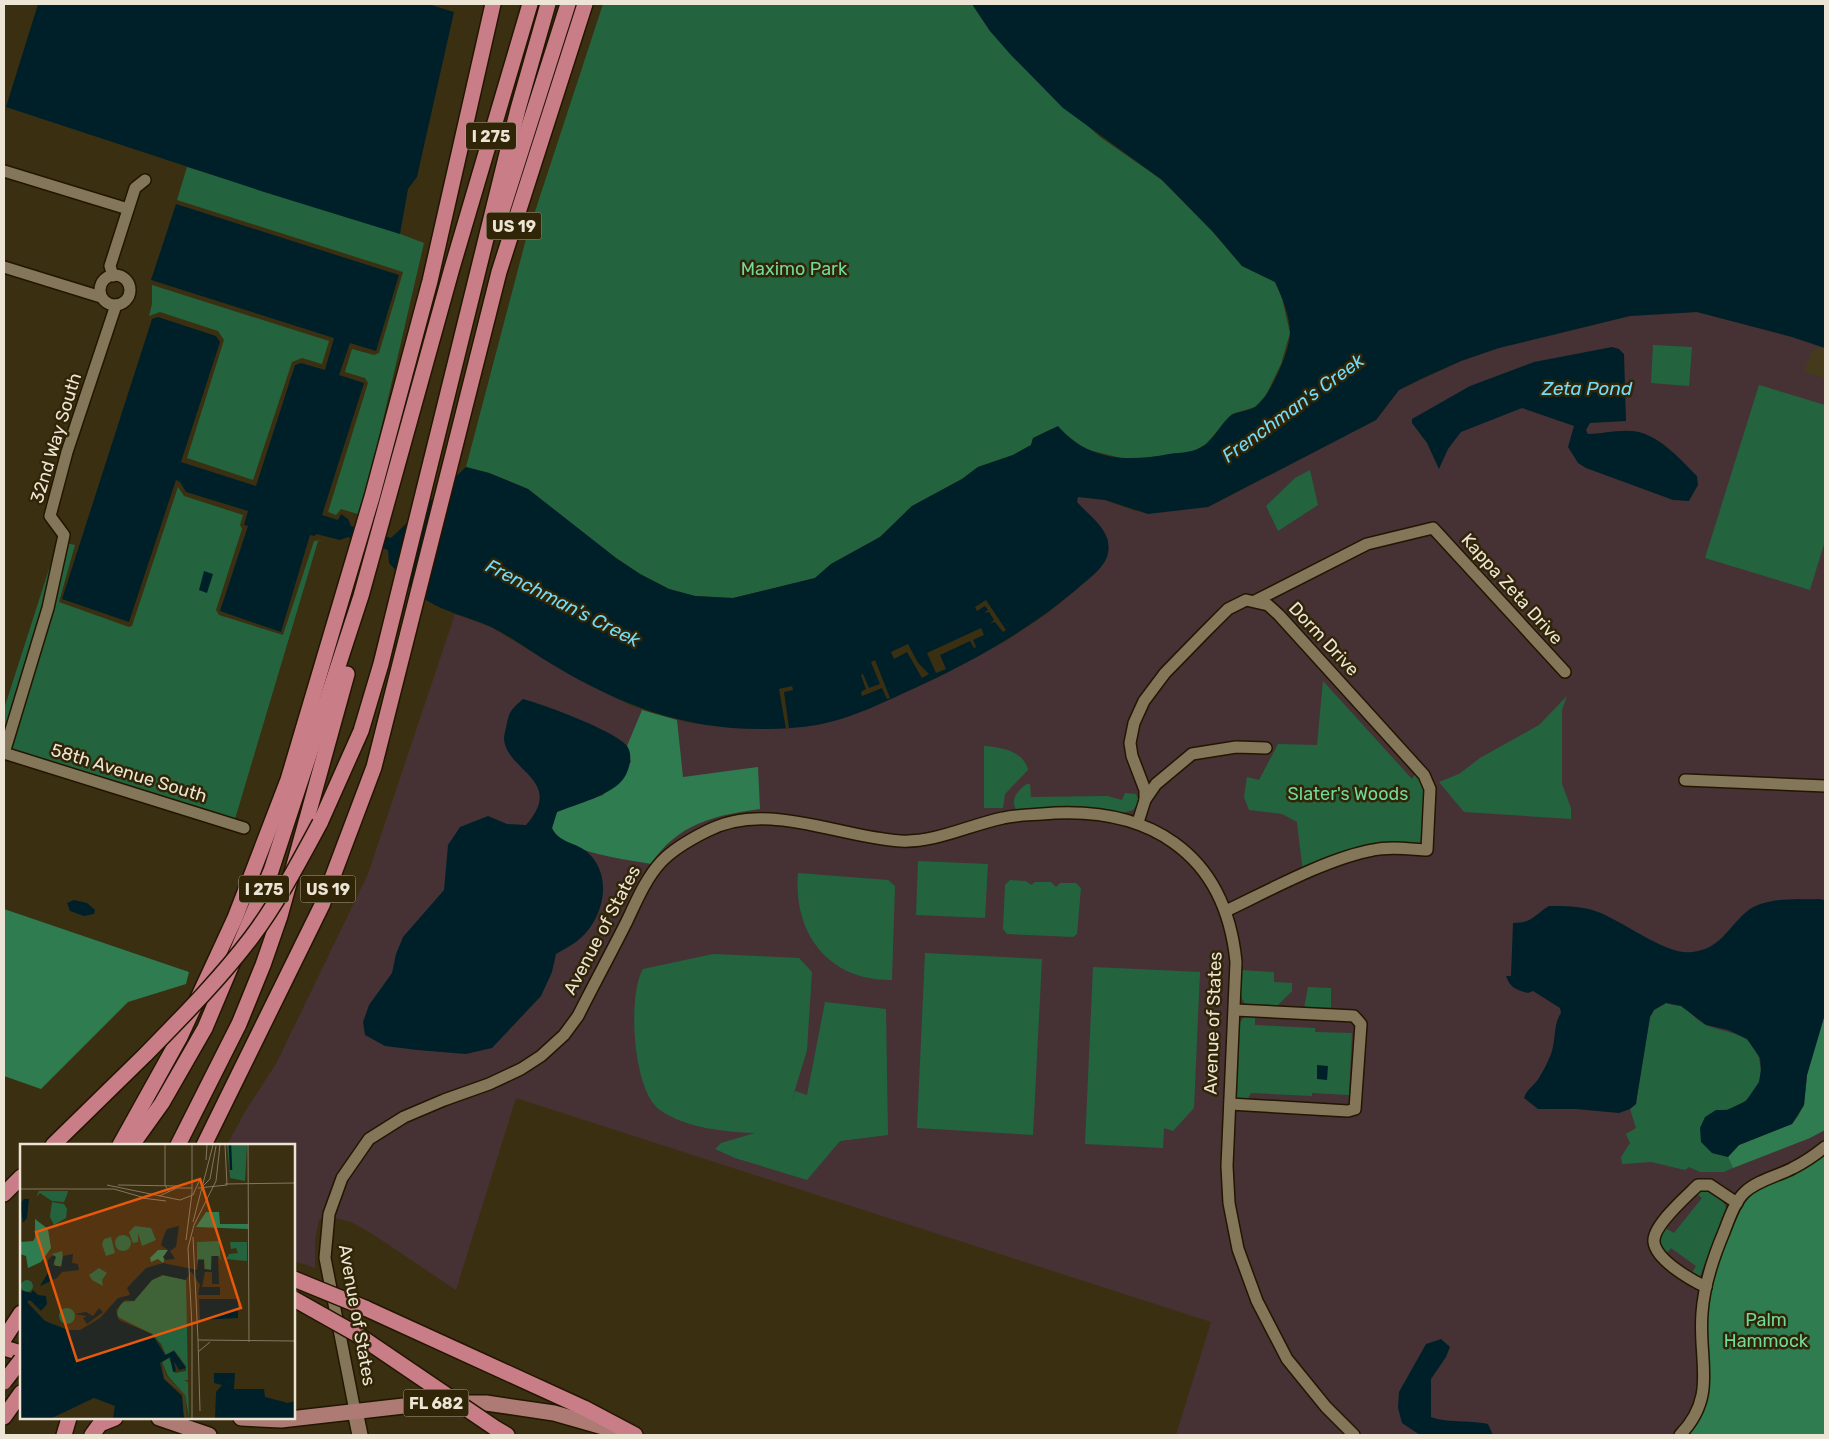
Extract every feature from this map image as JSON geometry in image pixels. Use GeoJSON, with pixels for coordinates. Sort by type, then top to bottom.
{"type":"FeatureCollection","features":[{"type":"Feature","properties":{"kind":"highway"},"geometry":{"type":"LineString","coordinates":[[121,1144],[180,1037],[235,918],[288,780],[372,497],[430,281],[493,4]]}},
{"type":"Feature","properties":{"kind":"highway","name":"I 275"},"geometry":{"type":"LineString","coordinates":[[133,1144],[162,1103],[205,1028],[238,955],[272,871],[355,616],[389,502],[452,268],[530,4]]}},
{"type":"Feature","properties":{"kind":"highway","name":"I 275"},"geometry":{"type":"LineString","coordinates":[[54,1144],[209,990],[252,937],[280,895],[320,823],[360,731],[394,614],[518,109],[548,4]]}},
{"type":"Feature","properties":{"kind":"highway"},"geometry":{"type":"LineString","coordinates":[[487,236],[503,208],[568,4]]}},
{"type":"Feature","properties":{"kind":"highway","name":"US 19"},"geometry":{"type":"LineString","coordinates":[[204,1144],[293,967],[340,862],[374,767],[499,272],[585,4]]}},
{"type":"Feature","properties":{"kind":"highway","name":"US 19"},"geometry":{"type":"LineString","coordinates":[[179,1144],[239,1024],[280,916],[352,653],[355,616]]}},
{"type":"Feature","properties":{"kind":"highway"},"geometry":{"type":"LineString","coordinates":[[4,1194],[20,1178]]}},
{"type":"Feature","properties":{"kind":"highway"},"geometry":{"type":"LineString","coordinates":[[295,1279],[365,1308],[584,1408],[635,1435]]}},
{"type":"Feature","properties":{"kind":"highway"},"geometry":{"type":"LineString","coordinates":[[295,1301],[358,1335],[501,1432]]}},
{"type":"Feature","properties":{"kind":"highway"},"geometry":{"type":"LineString","coordinates":[[4,1339],[18,1318]]}},
{"type":"Feature","properties":{"kind":"highway"},"geometry":{"type":"LineString","coordinates":[[4,1348],[20,1353]]}},
{"type":"Feature","properties":{"kind":"highway"},"geometry":{"type":"LineString","coordinates":[[4,1382],[20,1361]]}},
{"type":"Feature","properties":{"kind":"highway"},"geometry":{"type":"LineString","coordinates":[[4,1367],[20,1373]]}},
{"type":"Feature","properties":{"kind":"highway"},"geometry":{"type":"LineString","coordinates":[[6,1414],[20,1394]]}},
{"type":"Feature","properties":{"kind":"highway"},"geometry":{"type":"LineString","coordinates":[[64,1435],[69,1419]]}},
{"type":"Feature","properties":{"kind":"highway"},"geometry":{"type":"LineString","coordinates":[[90,1435],[92,1419]]}},
{"type":"Feature","properties":{"kind":"highway"},"geometry":{"type":"LineString","coordinates":[[90,1435],[100,1424],[113,1419]]}},
{"type":"Feature","properties":{"kind":"main road","name":"FL 682"},"geometry":{"type":"LineString","coordinates":[[295,1418],[430,1403],[486,1402],[554,1413],[630,1435]]}},
{"type":"Feature","properties":{"kind":"main road"},"geometry":{"type":"LineString","coordinates":[[161,1419],[210,1435]]}},
{"type":"Feature","properties":{"kind":"main road","name":"FL 682"},"geometry":{"type":"LineString","coordinates":[[262,1419],[290,1419]]}},
{"type":"Feature","properties":{"kind":"street"},"geometry":{"type":"LineString","coordinates":[[4,171],[128,209]]}},
{"type":"Feature","properties":{"kind":"street"},"geometry":{"type":"LineString","coordinates":[[101,297],[100,286],[103,281],[113,276],[110,266],[135,188],[145,180]]}},
{"type":"Feature","properties":{"kind":"street"},"geometry":{"type":"LineString","coordinates":[[4,267],[101,297],[110,305],[116,305]]}},
{"type":"Feature","properties":{"kind":"street","name":"32nd Way South"},"geometry":{"type":"LineString","coordinates":[[4,753],[48,608],[64,535],[50,516],[67,452],[116,305],[126,300],[130,289],[124,279],[113,276]]}},
{"type":"Feature","properties":{"kind":"street","name":"Kappa Zeta Drive"},"geometry":{"type":"LineString","coordinates":[[1255,601],[1368,544],[1433,528],[1565,672]]}},
{"type":"Feature","properties":{"kind":"street"},"geometry":{"type":"LineString","coordinates":[[1145,795],[1132,756],[1130,743],[1134,723],[1147,696],[1165,673],[1228,609],[1246,600],[1255,601]]}},
{"type":"Feature","properties":{"kind":"street","name":"Dorm Drive"},"geometry":{"type":"LineString","coordinates":[[1226,911],[1334,862],[1372,850],[1395,848],[1427,850],[1430,788],[1424,775],[1279,615],[1268,605],[1255,601]]}},
{"type":"Feature","properties":{"kind":"street"},"geometry":{"type":"LineString","coordinates":[[1138,822],[1145,795],[1192,754],[1236,747],[1266,748]]}},
{"type":"Feature","properties":{"kind":"street","name":"58th Avenue South"},"geometry":{"type":"LineString","coordinates":[[4,753],[244,828]]}},
{"type":"Feature","properties":{"kind":"street"},"geometry":{"type":"LineString","coordinates":[[1685,780],[1825,786]]}},
{"type":"Feature","properties":{"kind":"street","name":"Avenue of States"},"geometry":{"type":"LineString","coordinates":[[360,1435],[325,1258],[329,1214],[342,1178],[370,1139],[404,1117],[489,1084],[521,1069],[541,1056],[564,1035],[578,1016],[644,886],[660,862],[680,846],[716,827],[732,822],[759,819],[784,820],[901,841],[920,840],[1006,817],[1078,813],[1138,822],[1162,834],[1200,866],[1215,886],[1226,911],[1234,941],[1236,962],[1227,1166],[1229,1203],[1244,1267],[1257,1301],[1287,1359],[1326,1407],[1354,1435]]}},
{"type":"Feature","properties":{"kind":"street"},"geometry":{"type":"LineString","coordinates":[[1230,1104],[1348,1111],[1355,1109],[1361,1024],[1354,1016],[1235,1010]]}},
{"type":"Feature","properties":{"kind":"street"},"geometry":{"type":"LineString","coordinates":[[1680,1435],[1695,1418],[1704,1390],[1702,1331],[1706,1287],[1713,1258],[1737,1204],[1745,1192],[1753,1186],[1793,1168],[1825,1147]]}},
{"type":"Feature","properties":{"kind":"street"},"geometry":{"type":"LineString","coordinates":[[1706,1287],[1686,1278],[1656,1249],[1654,1241],[1655,1232],[1698,1185],[1710,1185],[1737,1204]]}},
{"type":"Feature","properties":{"kind":"shaded area"},"geometry":{"type":"Polygon","coordinates":[[[1697,312],[1792,337],[1825,348],[1825,1435],[1176,1435],[1211,1322],[516,1098],[456,1290],[371,1233],[351,1222],[335,1218],[319,1219],[315,1241],[315,1268],[295,1261],[295,1144],[228,1144],[246,1110],[276,1064],[368,874],[455,614],[491,627],[555,666],[630,705],[655,714],[690,723],[757,729],[807,726],[830,722],[937,678],[1004,642],[1047,614],[1092,576],[1107,556],[1108,539],[1096,521],[1077,502],[1078,497],[1105,500],[1135,511],[1208,507],[1376,420],[1399,390],[1461,361],[1499,347],[1630,316],[1697,312]]]}},
{"type":"Feature","properties":{"kind":"green space","name":"Maximo Park"},"geometry":{"type":"Polygon","coordinates":[[[603,4],[972,4],[990,31],[1035,78],[1100,137],[1162,180],[1213,232],[1242,266],[1275,282],[1282,298],[1290,333],[1281,364],[1266,395],[1255,407],[1232,414],[1206,444],[1192,452],[1145,459],[1125,459],[1085,449],[1064,433],[1052,429],[1033,438],[1031,445],[1013,455],[978,467],[962,479],[912,506],[880,537],[831,564],[815,578],[733,598],[695,596],[669,589],[640,574],[616,558],[528,489],[489,473],[466,467],[526,239],[603,4]]]}},
{"type":"Feature","properties":{"kind":"green space"},"geometry":{"type":"Polygon","coordinates":[[[187,167],[382,227],[424,243],[361,515],[341,509],[336,515],[328,512],[368,383],[365,378],[345,372],[352,349],[374,355],[379,353],[403,272],[177,200],[187,167]]]}},
{"type":"Feature","properties":{"kind":"green space"},"geometry":{"type":"Polygon","coordinates":[[[152,285],[329,341],[322,364],[302,358],[292,362],[253,480],[187,458],[224,340],[218,331],[160,312],[149,316],[152,304],[152,285]]]}},
{"type":"Feature","properties":{"kind":"green space"},"geometry":{"type":"Polygon","coordinates":[[[1653,345],[1692,347],[1689,386],[1651,383],[1653,345]]]}},
{"type":"Feature","properties":{"kind":"green space"},"geometry":{"type":"Polygon","coordinates":[[[1759,385],[1825,405],[1825,541],[1810,590],[1705,558],[1759,385]]]}},
{"type":"Feature","properties":{"kind":"green space"},"geometry":{"type":"Polygon","coordinates":[[[1310,470],[1318,505],[1278,531],[1266,506],[1295,478],[1310,470]]]}},
{"type":"Feature","properties":{"kind":"green space"},"geometry":{"type":"Polygon","coordinates":[[[178,487],[184,496],[243,515],[240,525],[242,529],[216,610],[219,615],[283,635],[314,541],[322,540],[318,541],[235,819],[10,749],[4,735],[4,709],[58,541],[75,545],[59,602],[129,627],[132,626],[178,487]]]}},
{"type":"Feature","properties":{"kind":"green space","name":"Slater's Woods"},"geometry":{"type":"Polygon","coordinates":[[[1323,681],[1412,779],[1417,771],[1426,788],[1424,838],[1419,849],[1394,847],[1303,873],[1297,822],[1282,814],[1249,810],[1244,797],[1247,777],[1259,780],[1278,744],[1317,745],[1323,681]]]}},
{"type":"Feature","properties":{"kind":"green space"},"geometry":{"type":"Polygon","coordinates":[[[1567,696],[1562,710],[1562,784],[1571,808],[1571,819],[1464,812],[1439,782],[1459,774],[1480,758],[1539,725],[1567,696]]]}},
{"type":"Feature","properties":{"kind":"green space"},"geometry":{"type":"Polygon","coordinates":[[[642,710],[677,720],[683,777],[758,767],[760,809],[728,814],[698,824],[673,839],[661,850],[651,864],[596,854],[582,849],[558,837],[552,828],[557,812],[603,795],[631,762],[627,746],[642,710]]]}},
{"type":"Feature","properties":{"kind":"green space"},"geometry":{"type":"Polygon","coordinates":[[[984,746],[1004,749],[1017,754],[1022,758],[1028,770],[1005,794],[1003,808],[984,808],[984,746]]]}},
{"type":"Feature","properties":{"kind":"green space"},"geometry":{"type":"Polygon","coordinates":[[[1027,784],[1030,784],[1031,797],[1107,796],[1122,800],[1125,793],[1136,794],[1139,802],[1133,810],[1122,813],[1094,808],[1016,809],[1014,798],[1027,784]]]}},
{"type":"Feature","properties":{"kind":"green space"},"geometry":{"type":"Polygon","coordinates":[[[918,861],[988,864],[985,918],[916,915],[918,861]]]}},
{"type":"Feature","properties":{"kind":"green space"},"geometry":{"type":"Polygon","coordinates":[[[798,873],[888,880],[895,886],[892,980],[869,978],[850,972],[833,962],[819,949],[809,933],[802,915],[798,895],[798,873]]]}},
{"type":"Feature","properties":{"kind":"green space"},"geometry":{"type":"Polygon","coordinates":[[[1010,880],[1026,881],[1031,885],[1035,882],[1051,882],[1056,887],[1060,883],[1076,883],[1081,888],[1077,934],[1073,937],[1007,934],[1003,929],[1005,885],[1010,880]]]}},
{"type":"Feature","properties":{"kind":"green space"},"geometry":{"type":"Polygon","coordinates":[[[4,909],[189,972],[186,984],[128,1002],[41,1089],[4,1076],[4,909]]]}},
{"type":"Feature","properties":{"kind":"green space"},"geometry":{"type":"Polygon","coordinates":[[[925,953],[1042,959],[1033,1135],[917,1128],[925,953]]]}},
{"type":"Feature","properties":{"kind":"green space"},"geometry":{"type":"Polygon","coordinates":[[[713,954],[799,958],[812,972],[807,1050],[791,1103],[795,1091],[807,1095],[825,1002],[886,1009],[888,1135],[840,1141],[807,1180],[735,1158],[715,1149],[721,1143],[755,1133],[731,1132],[693,1125],[660,1110],[651,1100],[644,1084],[635,1043],[635,1000],[638,982],[643,969],[713,954]]]}},
{"type":"Feature","properties":{"kind":"green space"},"geometry":{"type":"Polygon","coordinates":[[[1093,967],[1200,972],[1194,1108],[1173,1131],[1164,1128],[1163,1148],[1085,1144],[1093,967]]]}},
{"type":"Feature","properties":{"kind":"green space"},"geometry":{"type":"Polygon","coordinates":[[[1241,970],[1274,972],[1274,982],[1292,983],[1292,991],[1277,1006],[1245,1004],[1240,995],[1241,970]]]}},
{"type":"Feature","properties":{"kind":"green space"},"geometry":{"type":"Polygon","coordinates":[[[1308,987],[1331,988],[1331,1009],[1304,1008],[1308,987]]]}},
{"type":"Feature","properties":{"kind":"green space"},"geometry":{"type":"Polygon","coordinates":[[[1666,1003],[1681,1006],[1706,1025],[1740,1036],[1753,1045],[1757,1053],[1761,1068],[1758,1083],[1753,1093],[1736,1106],[1716,1110],[1712,1153],[1728,1157],[1733,1168],[1724,1172],[1700,1172],[1689,1167],[1685,1170],[1651,1162],[1622,1164],[1621,1157],[1630,1143],[1626,1134],[1636,1128],[1630,1109],[1636,1104],[1650,1017],[1654,1010],[1666,1003]]]}},
{"type":"Feature","properties":{"kind":"green space"},"geometry":{"type":"Polygon","coordinates":[[[1825,1014],[1825,1130],[1810,1138],[1733,1168],[1728,1157],[1739,1145],[1792,1124],[1798,1116],[1804,1105],[1807,1075],[1825,1014]]]}},
{"type":"Feature","properties":{"kind":"green space"},"geometry":{"type":"Polygon","coordinates":[[[1245,1016],[1255,1016],[1255,1025],[1315,1028],[1315,1032],[1352,1033],[1349,1095],[1312,1093],[1312,1096],[1251,1093],[1246,1102],[1237,1098],[1235,1094],[1239,1023],[1245,1016]]]}},
{"type":"Feature","properties":{"kind":"green space","name":"Palm Hammock"},"geometry":{"type":"Polygon","coordinates":[[[1825,1152],[1825,1435],[1691,1435],[1690,1432],[1704,1412],[1710,1385],[1706,1328],[1709,1298],[1716,1269],[1738,1210],[1750,1194],[1799,1170],[1825,1152]]]}},
{"type":"Feature","properties":{"kind":"green space"},"geometry":{"type":"Polygon","coordinates":[[[1699,1190],[1716,1194],[1726,1208],[1700,1276],[1693,1276],[1692,1273],[1696,1266],[1671,1248],[1666,1254],[1660,1238],[1665,1228],[1674,1233],[1702,1198],[1697,1194],[1699,1190]]]}},
{"type":"Feature","properties":{"kind":"sand"},"geometry":{"type":"Polygon","coordinates":[[[1825,348],[1825,379],[1804,371],[1813,349],[1825,348]]]}},
{"type":"Feature","properties":{"kind":"water"},"geometry":{"type":"Polygon","coordinates":[[[38,4],[428,4],[454,12],[417,177],[408,189],[400,234],[264,192],[6,107],[38,4]]]}},
{"type":"Feature","properties":{"kind":"water","name":"Frenchman's Creek"},"geometry":{"type":"Polygon","coordinates":[[[972,4],[1825,4],[1825,348],[1792,337],[1697,312],[1630,316],[1499,348],[1461,361],[1423,378],[1399,390],[1376,420],[1208,507],[1148,514],[1105,500],[1078,497],[1077,502],[1100,526],[1108,540],[1109,548],[1105,562],[1090,578],[1037,620],[972,659],[867,709],[813,726],[759,729],[705,725],[653,712],[628,703],[579,680],[491,627],[426,600],[411,588],[389,563],[388,550],[348,537],[340,540],[316,534],[315,536],[310,535],[281,632],[220,611],[248,526],[244,525],[248,511],[186,492],[180,482],[176,480],[129,622],[62,599],[152,319],[158,317],[216,336],[220,342],[181,462],[256,486],[295,365],[301,363],[325,370],[334,338],[151,280],[176,204],[399,275],[376,351],[350,343],[339,375],[364,383],[322,515],[338,520],[341,514],[348,519],[351,526],[391,538],[466,467],[489,473],[528,489],[616,558],[640,574],[669,589],[695,596],[733,598],[815,578],[831,564],[880,537],[912,506],[962,479],[978,467],[1013,455],[1031,445],[1033,438],[1058,426],[1070,438],[1082,446],[1109,456],[1123,458],[1153,457],[1201,448],[1230,416],[1252,409],[1261,402],[1273,384],[1283,362],[1289,341],[1290,327],[1283,300],[1275,282],[1242,266],[1213,232],[1162,180],[1063,108],[1010,54],[990,31],[972,4]]]}},
{"type":"Feature","properties":{"kind":"water","name":"Zeta Pond"},"geometry":{"type":"Polygon","coordinates":[[[1612,347],[1619,349],[1624,354],[1626,421],[1590,423],[1586,430],[1588,434],[1625,431],[1640,432],[1658,441],[1675,454],[1697,476],[1698,485],[1689,501],[1673,500],[1586,468],[1578,463],[1568,447],[1574,426],[1522,408],[1461,432],[1448,449],[1439,469],[1427,443],[1412,423],[1412,419],[1470,386],[1534,362],[1612,347]]]}},
{"type":"Feature","properties":{"kind":"water"},"geometry":{"type":"Polygon","coordinates":[[[204,571],[213,574],[207,593],[199,590],[204,571]]]}},
{"type":"Feature","properties":{"kind":"water"},"geometry":{"type":"Polygon","coordinates":[[[523,699],[546,706],[609,733],[629,749],[628,770],[619,784],[603,794],[557,812],[552,828],[558,836],[586,851],[595,861],[601,872],[603,885],[599,910],[586,933],[576,942],[556,954],[552,972],[541,996],[492,1048],[466,1054],[385,1046],[365,1035],[363,1022],[369,1005],[392,973],[396,954],[403,937],[444,890],[448,845],[460,827],[488,816],[507,824],[526,825],[537,810],[540,797],[537,786],[514,760],[507,750],[504,739],[509,715],[523,699]]]}},
{"type":"Feature","properties":{"kind":"water"},"geometry":{"type":"Polygon","coordinates":[[[74,900],[87,903],[95,910],[94,914],[84,916],[70,911],[67,903],[74,900]]]}},
{"type":"Feature","properties":{"kind":"water"},"geometry":{"type":"Polygon","coordinates":[[[1780,900],[1825,900],[1825,1014],[1807,1075],[1804,1105],[1792,1124],[1739,1145],[1728,1157],[1712,1153],[1701,1142],[1700,1128],[1705,1117],[1716,1110],[1727,1110],[1746,1101],[1759,1082],[1760,1058],[1747,1039],[1728,1030],[1706,1025],[1681,1006],[1666,1003],[1654,1010],[1650,1017],[1636,1104],[1630,1109],[1619,1113],[1576,1109],[1538,1109],[1524,1098],[1538,1079],[1550,1057],[1558,1017],[1561,1013],[1560,1008],[1533,991],[1528,993],[1517,989],[1508,980],[1506,976],[1511,976],[1513,923],[1525,922],[1549,906],[1580,907],[1608,916],[1670,949],[1692,952],[1710,947],[1716,943],[1745,913],[1761,904],[1780,900]]]}},
{"type":"Feature","properties":{"kind":"water"},"geometry":{"type":"Polygon","coordinates":[[[1317,1065],[1328,1066],[1327,1080],[1317,1079],[1317,1065]]]}},
{"type":"Feature","properties":{"kind":"water"},"geometry":{"type":"Polygon","coordinates":[[[1441,1339],[1450,1347],[1446,1357],[1431,1379],[1431,1417],[1443,1420],[1488,1424],[1493,1435],[1420,1435],[1402,1423],[1398,1408],[1399,1392],[1426,1344],[1441,1339]]]}},
{"type":"Feature","properties":{"kind":"pier"},"geometry":{"type":"Polygon","coordinates":[[[986,600],[1006,630],[1003,632],[995,622],[990,623],[994,620],[989,612],[984,613],[988,610],[985,606],[977,611],[975,607],[986,600]]]}},
{"type":"Feature","properties":{"kind":"pier"},"geometry":{"type":"Polygon","coordinates":[[[981,628],[984,635],[973,640],[976,647],[974,648],[970,641],[940,655],[946,669],[936,673],[927,653],[981,628]]]}},
{"type":"Feature","properties":{"kind":"pier"},"geometry":{"type":"Polygon","coordinates":[[[908,644],[918,663],[929,674],[922,678],[907,652],[894,659],[891,652],[908,644]]]}},
{"type":"Feature","properties":{"kind":"pier"},"geometry":{"type":"Polygon","coordinates":[[[875,660],[890,698],[887,699],[882,688],[862,696],[861,692],[866,689],[861,675],[863,674],[869,688],[880,684],[871,662],[875,660]]]}},
{"type":"Feature","properties":{"kind":"pier"},"geometry":{"type":"Polygon","coordinates":[[[792,686],[793,690],[784,692],[789,728],[786,729],[779,689],[792,686]]]}}]}
